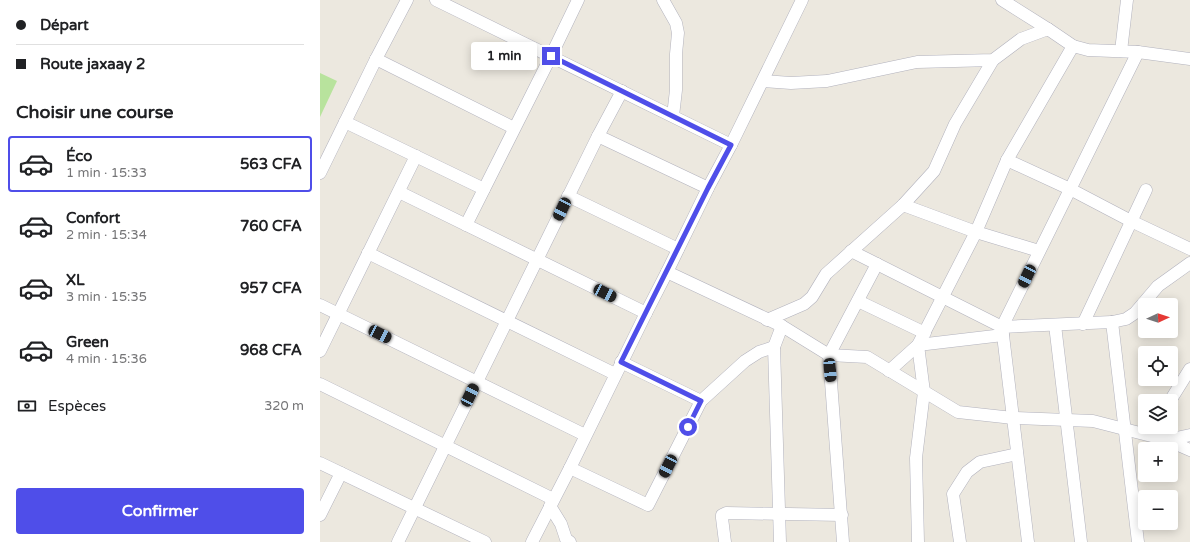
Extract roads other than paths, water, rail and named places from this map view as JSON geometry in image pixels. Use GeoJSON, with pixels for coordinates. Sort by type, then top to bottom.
{"type":"FeatureCollection","features":[{"type":"Feature","properties":{"kind":"street"},"geometry":{"type":"LineString","coordinates":[[320,173],[325,149],[345,122],[407,0]]}},
{"type":"Feature","properties":{"kind":"street"},"geometry":{"type":"LineString","coordinates":[[436,0],[731,145]]}},
{"type":"Feature","properties":{"kind":"street"},"geometry":{"type":"LineString","coordinates":[[466,225],[578,0]]}},
{"type":"Feature","properties":{"kind":"street"},"geometry":{"type":"LineString","coordinates":[[663,0],[676,23],[678,33],[676,54],[676,90],[673,116]]}},
{"type":"Feature","properties":{"kind":"street"},"geometry":{"type":"LineString","coordinates":[[532,542],[802,0]]}},
{"type":"Feature","properties":{"kind":"street"},"geometry":{"type":"LineString","coordinates":[[1002,0],[1073,46],[1088,50],[1138,52],[1190,60]]}},
{"type":"Feature","properties":{"kind":"street"},"geometry":{"type":"LineString","coordinates":[[1121,51],[1124,3]]}},
{"type":"Feature","properties":{"kind":"street"},"geometry":{"type":"LineString","coordinates":[[767,320],[804,304],[812,297],[826,274],[903,205],[934,171],[955,124],[993,60],[1021,39],[1048,29]]}},
{"type":"Feature","properties":{"kind":"street"},"geometry":{"type":"LineString","coordinates":[[889,371],[918,345],[925,333],[976,232],[1007,160],[1073,46]]}},
{"type":"Feature","properties":{"kind":"street"},"geometry":{"type":"LineString","coordinates":[[1028,542],[1002,331],[1039,251],[1138,52]]}},
{"type":"Feature","properties":{"kind":"street"},"geometry":{"type":"LineString","coordinates":[[376,59],[514,128]]}},
{"type":"Feature","properties":{"kind":"street"},"geometry":{"type":"LineString","coordinates":[[762,81],[791,83],[826,81],[917,62],[993,60]]}},
{"type":"Feature","properties":{"kind":"street"},"geometry":{"type":"LineString","coordinates":[[398,542],[568,196],[622,91]]}},
{"type":"Feature","properties":{"kind":"street"},"geometry":{"type":"LineString","coordinates":[[345,122],[484,189]]}},
{"type":"Feature","properties":{"kind":"street"},"geometry":{"type":"LineString","coordinates":[[598,136],[708,188]]}},
{"type":"Feature","properties":{"kind":"street"},"geometry":{"type":"LineString","coordinates":[[320,351],[416,156]]}},
{"type":"Feature","properties":{"kind":"street"},"geometry":{"type":"LineString","coordinates":[[1007,160],[1070,189],[1190,249]]}},
{"type":"Feature","properties":{"kind":"street"},"geometry":{"type":"LineString","coordinates":[[1083,324],[1146,190]]}},
{"type":"Feature","properties":{"kind":"street"},"geometry":{"type":"LineString","coordinates":[[399,192],[537,261],[646,313]]}},
{"type":"Feature","properties":{"kind":"street"},"geometry":{"type":"LineString","coordinates":[[568,196],[678,248]]}},
{"type":"Feature","properties":{"kind":"street"},"geometry":{"type":"LineString","coordinates":[[903,205],[976,232],[1039,251]]}},
{"type":"Feature","properties":{"kind":"street"},"geometry":{"type":"LineString","coordinates":[[851,251],[943,298],[1002,331]]}},
{"type":"Feature","properties":{"kind":"street"},"geometry":{"type":"LineString","coordinates":[[368,253],[615,374]]}},
{"type":"Feature","properties":{"kind":"street"},"geometry":{"type":"LineString","coordinates":[[918,345],[1002,331],[1055,325],[1112,322],[1126,319],[1135,313],[1158,286],[1190,263]]}},
{"type":"Feature","properties":{"kind":"street"},"geometry":{"type":"LineString","coordinates":[[843,542],[829,355],[877,264]]}},
{"type":"Feature","properties":{"kind":"street"},"geometry":{"type":"LineString","coordinates":[[667,272],[782,326],[829,355],[867,357],[958,412],[1013,418],[1093,421],[1125,429],[1138,430]]}},
{"type":"Feature","properties":{"kind":"street"},"geometry":{"type":"LineString","coordinates":[[858,301],[925,333]]}},
{"type":"Feature","properties":{"kind":"street"},"geometry":{"type":"LineString","coordinates":[[320,305],[585,435]]}},
{"type":"Feature","properties":{"kind":"street"},"geometry":{"type":"LineString","coordinates":[[1112,322],[1138,542]]}},
{"type":"Feature","properties":{"kind":"street"},"geometry":{"type":"LineString","coordinates":[[1055,325],[1081,542]]}},
{"type":"Feature","properties":{"kind":"street"},"geometry":{"type":"LineString","coordinates":[[780,542],[774,347],[782,326]]}},
{"type":"Feature","properties":{"kind":"street"},"geometry":{"type":"LineString","coordinates":[[918,345],[924,392],[916,458],[918,542]]}},
{"type":"Feature","properties":{"kind":"street"},"geometry":{"type":"LineString","coordinates":[[570,468],[648,505],[701,401],[745,361],[759,352],[774,347]]}},
{"type":"Feature","properties":{"kind":"street"},"geometry":{"type":"LineString","coordinates":[[621,362],[701,401]]}},
{"type":"Feature","properties":{"kind":"street"},"geometry":{"type":"LineString","coordinates":[[1174,394],[1190,369]]}},
{"type":"Feature","properties":{"kind":"street"},"geometry":{"type":"LineString","coordinates":[[320,384],[445,446],[551,503],[566,539],[570,542]]}},
{"type":"Feature","properties":{"kind":"street"},"geometry":{"type":"LineString","coordinates":[[1156,434],[1190,450]]}},
{"type":"Feature","properties":{"kind":"street"},"geometry":{"type":"LineString","coordinates":[[1167,440],[1190,435]]}},
{"type":"Feature","properties":{"kind":"street"},"geometry":{"type":"LineString","coordinates":[[960,542],[953,494],[967,472],[980,462],[1017,454]]}},
{"type":"Feature","properties":{"kind":"street"},"geometry":{"type":"LineString","coordinates":[[320,462],[486,542]]}},
{"type":"Feature","properties":{"kind":"street"},"geometry":{"type":"LineString","coordinates":[[320,514],[341,473]]}},
{"type":"Feature","properties":{"kind":"street"},"geometry":{"type":"LineString","coordinates":[[725,542],[722,515],[726,513],[842,515]]}}]}
